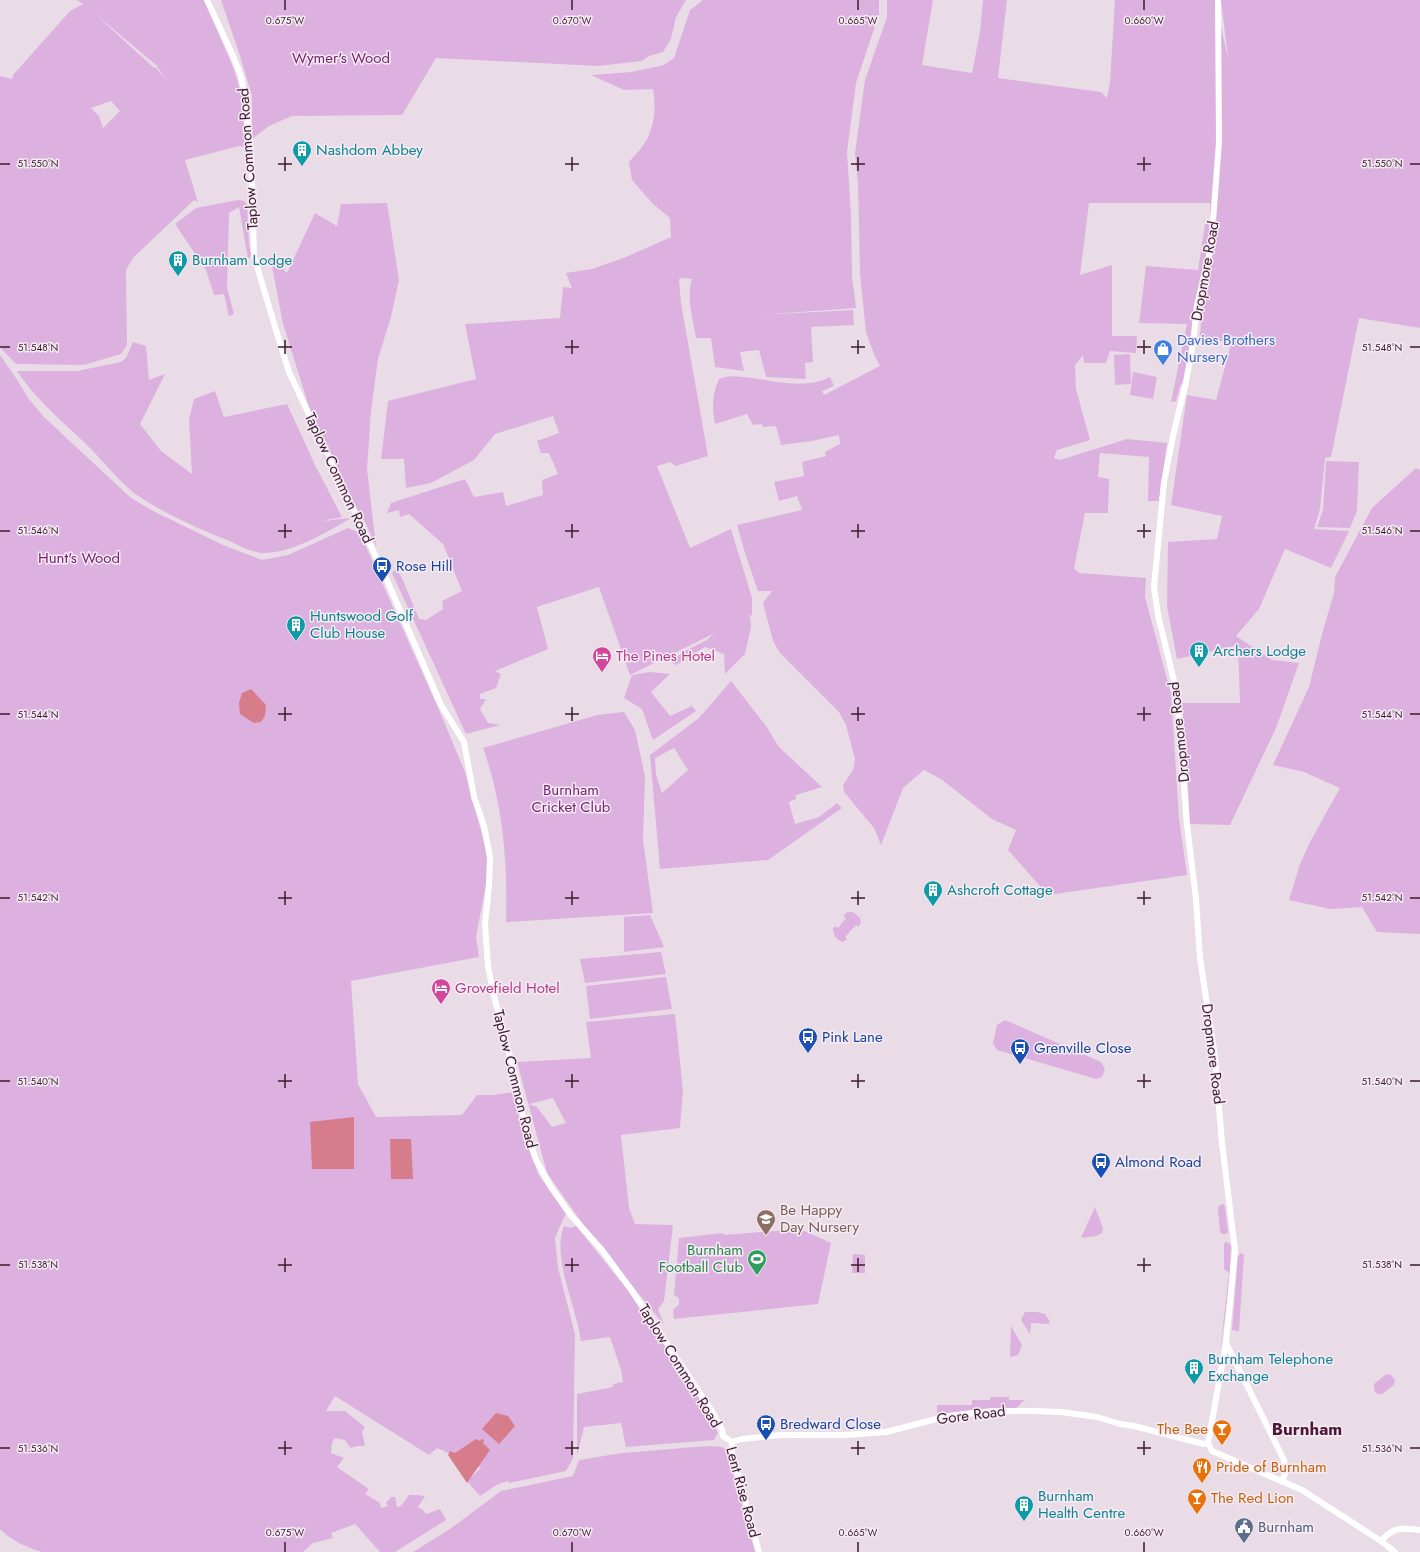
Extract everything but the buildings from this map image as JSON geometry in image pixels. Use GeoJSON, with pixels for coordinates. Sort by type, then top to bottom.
{"type":"FeatureCollection","features":[{"type":"Feature","properties":{"kind":"street","name":"Taplow Common Road"},"geometry":{"type":"LineString","coordinates":[[207,0],[241,76],[244,90],[250,154],[254,256],[274,327],[289,372],[386,578],[441,705],[464,742],[474,797],[484,826],[490,858],[485,925],[488,966],[494,996],[517,1082],[524,1125],[536,1160],[551,1187],[569,1212],[602,1250],[635,1294],[713,1413],[722,1430],[723,1436]]}},
{"type":"Feature","properties":{"kind":"street","name":"Dropmore Road"},"geometry":{"type":"LineString","coordinates":[[1208,1444],[1226,1344],[1235,1250],[1222,1143],[1215,1057],[1200,958],[1177,693],[1158,615],[1154,587],[1164,482],[1173,432],[1186,382],[1193,344],[1197,305],[1211,247],[1219,142],[1218,0]]}},
{"type":"Feature","properties":{"kind":"street"},"geometry":{"type":"LineString","coordinates":[[1226,1344],[1284,1460],[1285,1474],[1282,1481]]}},
{"type":"Feature","properties":{"kind":"street"},"geometry":{"type":"LineString","coordinates":[[1224,1358],[1230,1357],[1233,1359]]}},
{"type":"Feature","properties":{"kind":"street","name":"Gore Road"},"geometry":{"type":"LineString","coordinates":[[732,1442],[742,1438],[781,1435],[845,1435],[886,1432],[948,1416],[993,1411],[1034,1410],[1097,1417],[1120,1424],[1208,1444]]}},
{"type":"Feature","properties":{"kind":"street","name":"Lent Rise Road"},"geometry":{"type":"LineString","coordinates":[[723,1436],[732,1442],[732,1452],[759,1552]]}},
{"type":"Feature","properties":{"kind":"street"},"geometry":{"type":"LineString","coordinates":[[1208,1444],[1212,1451],[1302,1490],[1381,1541],[1395,1552]]}},
{"type":"Feature","properties":{"kind":"street"},"geometry":{"type":"LineString","coordinates":[[1381,1541],[1395,1529],[1420,1530]]}},
{"type":"Feature","properties":{"kind":"green space"},"geometry":{"type":"Polygon","coordinates":[[[77,0],[204,0],[233,67],[242,96],[245,147],[239,146],[185,160],[198,202],[194,200],[133,258],[126,270],[127,345],[121,354],[84,365],[16,364],[0,347],[0,76],[12,79],[13,75],[70,11],[83,4],[77,0]],[[94,13],[154,68],[155,67],[165,78],[156,65],[94,13]],[[111,101],[91,108],[99,116],[103,128],[120,111],[111,101]]]}},
{"type":"Feature","properties":{"kind":"green space","name":"Wymer's Wood"},"geometry":{"type":"Polygon","coordinates":[[[221,0],[686,0],[676,17],[671,39],[663,52],[649,56],[642,61],[598,66],[436,58],[402,115],[292,116],[269,126],[252,139],[252,96],[221,0]]]}},
{"type":"Feature","properties":{"kind":"green space"},"geometry":{"type":"Polygon","coordinates":[[[703,0],[879,0],[879,14],[856,83],[847,152],[851,214],[852,276],[856,308],[757,315],[853,310],[854,325],[811,327],[813,362],[805,363],[806,379],[766,377],[759,350],[740,352],[744,371],[715,367],[711,338],[696,338],[690,301],[690,286],[692,279],[679,279],[681,303],[708,456],[676,466],[670,462],[657,466],[690,548],[731,529],[752,598],[752,615],[749,616],[751,627],[745,654],[725,674],[724,654],[705,647],[676,665],[670,661],[707,640],[713,634],[630,675],[599,587],[537,607],[548,649],[495,671],[501,674],[496,688],[480,694],[480,699],[486,699],[480,709],[488,723],[500,725],[466,734],[392,573],[396,569],[402,578],[419,619],[426,620],[443,609],[442,601],[462,591],[443,544],[409,514],[400,517],[399,510],[387,513],[391,503],[465,479],[474,497],[503,492],[506,506],[543,495],[542,480],[558,474],[549,453],[541,453],[537,441],[559,433],[553,416],[495,434],[474,460],[431,483],[406,488],[404,459],[381,459],[388,401],[476,379],[465,324],[560,318],[563,287],[572,288],[566,273],[592,269],[626,257],[671,237],[670,218],[653,204],[632,180],[629,162],[645,142],[652,127],[655,108],[653,89],[624,90],[591,75],[631,72],[664,65],[674,58],[690,10],[703,0]]]}},
{"type":"Feature","properties":{"kind":"green space"},"geometry":{"type":"Polygon","coordinates":[[[887,0],[933,0],[922,65],[972,73],[980,32],[983,0],[1007,0],[998,78],[1101,92],[1107,98],[1110,82],[1115,0],[1215,0],[1228,58],[1221,0],[1420,0],[1420,328],[1359,318],[1331,457],[1325,458],[1320,509],[1314,529],[1349,531],[1331,568],[1285,549],[1259,609],[1236,636],[1272,660],[1299,663],[1276,728],[1230,825],[1190,824],[1182,703],[1240,703],[1238,645],[1177,659],[1167,606],[1168,542],[1217,539],[1222,516],[1171,505],[1187,395],[1216,400],[1232,341],[1199,341],[1204,301],[1218,224],[1210,215],[1210,203],[1089,203],[1080,275],[1112,265],[1112,336],[1137,336],[1136,353],[1110,351],[1106,363],[1084,363],[1083,355],[1075,365],[1076,389],[1090,440],[1057,450],[1054,458],[1060,460],[1127,439],[1167,443],[1159,501],[1148,501],[1149,457],[1100,453],[1098,477],[1109,479],[1108,513],[1085,513],[1074,568],[1079,573],[1146,578],[1145,597],[1171,694],[1179,818],[1187,875],[1048,895],[1008,850],[1016,830],[992,819],[941,779],[924,770],[903,788],[881,845],[874,828],[844,792],[843,785],[853,770],[855,759],[846,725],[839,712],[780,653],[773,641],[763,603],[772,591],[758,591],[737,525],[802,510],[797,496],[779,501],[774,482],[804,476],[802,462],[826,456],[825,452],[840,444],[839,435],[812,441],[781,445],[776,426],[764,427],[761,424],[753,425],[747,414],[715,424],[713,412],[714,395],[719,379],[732,376],[792,384],[812,383],[830,377],[834,386],[822,391],[824,395],[880,366],[866,332],[860,274],[858,184],[855,153],[865,80],[887,17],[887,0]]]}},
{"type":"Feature","properties":{"kind":"green space"},"geometry":{"type":"Polygon","coordinates":[[[238,200],[244,201],[247,205],[249,244],[252,257],[248,258],[239,207],[229,213],[227,288],[234,314],[229,316],[224,294],[214,295],[206,270],[175,224],[196,208],[238,200]]]}},
{"type":"Feature","properties":{"kind":"green space"},"geometry":{"type":"Polygon","coordinates":[[[387,203],[399,280],[391,317],[378,359],[371,411],[367,469],[376,546],[365,522],[327,464],[283,324],[270,256],[287,273],[315,213],[337,226],[341,204],[387,203]]]}},
{"type":"Feature","properties":{"kind":"green space"},"geometry":{"type":"Polygon","coordinates":[[[1205,224],[1211,226],[1208,249],[1199,284],[1184,381],[1180,386],[1176,401],[1171,402],[1187,324],[1139,323],[1146,266],[1198,270],[1205,224]]]}},
{"type":"Feature","properties":{"kind":"green space"},"geometry":{"type":"Polygon","coordinates":[[[133,342],[146,346],[149,380],[165,374],[140,424],[161,451],[192,474],[189,419],[194,399],[215,391],[224,417],[287,404],[316,467],[342,517],[322,521],[351,518],[331,530],[297,546],[285,550],[262,553],[252,551],[200,529],[165,512],[128,488],[87,445],[41,401],[24,382],[17,371],[77,371],[121,362],[126,358],[133,342]]]}},
{"type":"Feature","properties":{"kind":"green space"},"geometry":{"type":"Polygon","coordinates":[[[1130,354],[1131,384],[1115,385],[1114,355],[1130,354]]]}},
{"type":"Feature","properties":{"kind":"green space","name":"Hunt's Wood"},"geometry":{"type":"Polygon","coordinates":[[[0,355],[28,398],[44,417],[131,498],[153,511],[223,545],[262,560],[288,555],[348,528],[360,533],[465,772],[490,864],[476,937],[479,957],[351,981],[358,1084],[376,1117],[462,1115],[477,1095],[493,1095],[513,1092],[538,1174],[566,1213],[555,1238],[558,1268],[575,1334],[573,1458],[566,1471],[509,1483],[508,1481],[498,1484],[480,1496],[467,1481],[481,1468],[437,1448],[429,1455],[335,1396],[326,1411],[345,1411],[365,1427],[362,1432],[365,1446],[351,1448],[345,1440],[335,1438],[332,1443],[331,1453],[344,1458],[337,1467],[369,1489],[365,1494],[380,1503],[381,1508],[388,1506],[386,1503],[391,1497],[395,1497],[397,1507],[401,1506],[409,1495],[425,1496],[418,1507],[426,1514],[440,1509],[446,1520],[395,1552],[380,1552],[355,1524],[331,1533],[333,1538],[313,1543],[303,1552],[42,1552],[9,1537],[0,1529],[0,355]]]}},
{"type":"Feature","properties":{"kind":"green space"},"geometry":{"type":"Polygon","coordinates":[[[1133,372],[1157,377],[1153,399],[1130,395],[1133,372]]]}},
{"type":"Feature","properties":{"kind":"green space"},"geometry":{"type":"Polygon","coordinates":[[[1326,461],[1359,462],[1357,511],[1350,528],[1317,527],[1323,510],[1326,461]]]}},
{"type":"Feature","properties":{"kind":"green space"},"geometry":{"type":"Polygon","coordinates":[[[1416,468],[1420,470],[1420,934],[1377,932],[1362,907],[1330,909],[1289,900],[1300,864],[1310,842],[1340,788],[1304,772],[1273,765],[1309,687],[1334,593],[1335,577],[1372,508],[1416,468]]]}},
{"type":"Feature","properties":{"kind":"green space"},"geometry":{"type":"Polygon","coordinates":[[[650,672],[670,674],[651,692],[670,716],[692,706],[696,711],[653,740],[642,709],[624,698],[632,675],[650,672]]]}},
{"type":"Feature","properties":{"kind":"green space"},"geometry":{"type":"Polygon","coordinates":[[[731,681],[766,726],[779,747],[822,787],[796,795],[796,799],[789,802],[795,824],[819,817],[837,803],[842,808],[768,860],[660,869],[650,755],[699,718],[731,681]],[[674,748],[655,758],[656,775],[662,793],[688,770],[674,748]]]}},
{"type":"Feature","properties":{"kind":"green space","name":"Burnham Cricket Club"},"geometry":{"type":"Polygon","coordinates":[[[624,712],[635,730],[645,776],[643,840],[653,913],[506,922],[506,878],[503,834],[495,790],[483,748],[597,715],[624,712]]]}},
{"type":"Feature","properties":{"kind":"green space"},"geometry":{"type":"Polygon","coordinates":[[[847,912],[853,912],[860,918],[861,923],[858,927],[856,925],[845,937],[847,939],[843,942],[836,937],[833,929],[835,926],[838,928],[846,918],[843,916],[847,912]]]}},
{"type":"Feature","properties":{"kind":"green space"},"geometry":{"type":"Polygon","coordinates":[[[650,915],[664,947],[624,952],[624,917],[650,915]]]}},
{"type":"Feature","properties":{"kind":"green space"},"geometry":{"type":"Polygon","coordinates":[[[661,952],[666,974],[585,983],[580,959],[661,952]]]}},
{"type":"Feature","properties":{"kind":"green space"},"geometry":{"type":"Polygon","coordinates":[[[666,977],[672,1009],[590,1019],[586,986],[666,977]]]}},
{"type":"Feature","properties":{"kind":"green space"},"geometry":{"type":"Polygon","coordinates":[[[675,1014],[683,1091],[680,1128],[621,1135],[629,1208],[635,1224],[673,1225],[664,1301],[658,1309],[664,1325],[590,1234],[547,1173],[517,1062],[591,1058],[586,1022],[675,1014]],[[553,1098],[529,1104],[537,1107],[552,1127],[566,1123],[553,1098]]]}},
{"type":"Feature","properties":{"kind":"green space"},"geometry":{"type":"Polygon","coordinates":[[[1005,1020],[1101,1062],[1105,1069],[1102,1077],[1096,1079],[997,1050],[993,1043],[997,1025],[1005,1020]]]}},
{"type":"Feature","properties":{"kind":"green space"},"geometry":{"type":"Polygon","coordinates":[[[1223,1204],[1225,1207],[1228,1232],[1226,1234],[1222,1234],[1220,1232],[1218,1208],[1223,1204]]]}},
{"type":"Feature","properties":{"kind":"green space"},"geometry":{"type":"Polygon","coordinates":[[[1095,1207],[1103,1228],[1102,1233],[1096,1236],[1081,1238],[1095,1207]]]}},
{"type":"Feature","properties":{"kind":"green space"},"geometry":{"type":"Polygon","coordinates":[[[564,1226],[571,1228],[576,1226],[639,1304],[701,1401],[718,1433],[714,1440],[626,1447],[621,1423],[584,1427],[577,1455],[577,1394],[613,1387],[613,1384],[623,1382],[621,1370],[610,1337],[581,1341],[563,1267],[561,1238],[564,1226]]]}},
{"type":"Feature","properties":{"kind":"green space"},"geometry":{"type":"Polygon","coordinates":[[[800,1229],[831,1243],[818,1304],[674,1319],[673,1310],[679,1304],[679,1298],[674,1295],[679,1238],[723,1233],[724,1235],[800,1229]]]}},
{"type":"Feature","properties":{"kind":"green space"},"geometry":{"type":"Polygon","coordinates":[[[1225,1242],[1229,1243],[1231,1246],[1229,1290],[1220,1352],[1229,1273],[1224,1269],[1225,1242]]]}},
{"type":"Feature","properties":{"kind":"green space"},"geometry":{"type":"Polygon","coordinates":[[[1241,1253],[1244,1255],[1239,1331],[1232,1330],[1238,1256],[1241,1253]]]}},
{"type":"Feature","properties":{"kind":"green space"},"geometry":{"type":"Polygon","coordinates":[[[853,1254],[865,1255],[865,1273],[852,1273],[853,1254]]]}},
{"type":"Feature","properties":{"kind":"green space"},"geometry":{"type":"Polygon","coordinates":[[[1025,1312],[1045,1314],[1050,1322],[1048,1324],[1031,1323],[1030,1334],[1021,1320],[1025,1312]]]}},
{"type":"Feature","properties":{"kind":"green space"},"geometry":{"type":"Polygon","coordinates":[[[1011,1326],[1022,1345],[1018,1355],[1010,1357],[1011,1326]]]}},
{"type":"Feature","properties":{"kind":"green space"},"geometry":{"type":"Polygon","coordinates":[[[1390,1374],[1395,1380],[1394,1385],[1382,1394],[1377,1394],[1374,1390],[1374,1384],[1385,1375],[1390,1374]]]}},
{"type":"Feature","properties":{"kind":"green space"},"geometry":{"type":"Polygon","coordinates":[[[990,1397],[1009,1397],[1009,1400],[1025,1400],[1014,1409],[971,1410],[937,1415],[937,1405],[972,1405],[972,1400],[990,1400],[990,1397]]]}},
{"type":"Feature","properties":{"kind":"green space"},"geometry":{"type":"Polygon","coordinates":[[[708,1446],[722,1447],[726,1449],[755,1552],[413,1552],[450,1529],[501,1491],[573,1476],[579,1460],[622,1453],[708,1446]]]}},
{"type":"Feature","properties":{"kind":"shaded area"},"geometry":{"type":"Polygon","coordinates":[[[251,689],[266,705],[265,716],[261,722],[254,723],[240,714],[239,703],[242,693],[251,689]]]}},
{"type":"Feature","properties":{"kind":"shaded area"},"geometry":{"type":"Polygon","coordinates":[[[354,1117],[354,1169],[312,1169],[310,1122],[354,1117]]]}},
{"type":"Feature","properties":{"kind":"shaded area"},"geometry":{"type":"Polygon","coordinates":[[[390,1139],[411,1139],[413,1179],[391,1179],[390,1139]]]}},
{"type":"Feature","properties":{"kind":"shaded area"},"geometry":{"type":"Polygon","coordinates":[[[496,1413],[508,1416],[515,1426],[499,1444],[482,1429],[496,1413]]]}},
{"type":"Feature","properties":{"kind":"shaded area"},"geometry":{"type":"Polygon","coordinates":[[[476,1439],[480,1441],[482,1439],[484,1440],[483,1443],[490,1450],[467,1483],[448,1455],[450,1451],[455,1453],[476,1439]]]}},
{"type":"Feature","properties":{"kind":"place","name":"Nashdom Abbey"},"geometry":{"type":"Point","coordinates":[302,167]}},
{"type":"Feature","properties":{"kind":"place","name":"Burnham Lodge"},"geometry":{"type":"Point","coordinates":[178,277]}},
{"type":"Feature","properties":{"kind":"place","name":"Davies Brothers Nursery"},"geometry":{"type":"Point","coordinates":[1163,366]}},
{"type":"Feature","properties":{"kind":"place","name":"Rose Hill"},"geometry":{"type":"Point","coordinates":[382,583]}},
{"type":"Feature","properties":{"kind":"place","name":"Huntswood Golf Club House"},"geometry":{"type":"Point","coordinates":[296,642]}},
{"type":"Feature","properties":{"kind":"place","name":"Archers Lodge"},"geometry":{"type":"Point","coordinates":[1199,668]}},
{"type":"Feature","properties":{"kind":"place","name":"The Pines Hotel"},"geometry":{"type":"Point","coordinates":[602,673]}},
{"type":"Feature","properties":{"kind":"place","name":"Ashcroft Cottage"},"geometry":{"type":"Point","coordinates":[933,907]}},
{"type":"Feature","properties":{"kind":"place","name":"Grovefield Hotel"},"geometry":{"type":"Point","coordinates":[441,1005]}},
{"type":"Feature","properties":{"kind":"place","name":"Pink Lane"},"geometry":{"type":"Point","coordinates":[808,1054]}},
{"type":"Feature","properties":{"kind":"place","name":"Grenville Close"},"geometry":{"type":"Point","coordinates":[1020,1065]}},
{"type":"Feature","properties":{"kind":"place","name":"Almond Road"},"geometry":{"type":"Point","coordinates":[1101,1179]}},
{"type":"Feature","properties":{"kind":"place","name":"Be Happy Day Nursery"},"geometry":{"type":"Point","coordinates":[766,1236]}},
{"type":"Feature","properties":{"kind":"place","name":"Burnham Football Club"},"geometry":{"type":"Point","coordinates":[757,1276]}},
{"type":"Feature","properties":{"kind":"place","name":"Burnham Telephone Exchange"},"geometry":{"type":"Point","coordinates":[1194,1385]}},
{"type":"Feature","properties":{"kind":"place","name":"Bredward Close"},"geometry":{"type":"Point","coordinates":[766,1441]}},
{"type":"Feature","properties":{"kind":"place","name":"The Bee"},"geometry":{"type":"Point","coordinates":[1222,1446]}},
{"type":"Feature","properties":{"kind":"place","name":"Pride of Burnham"},"geometry":{"type":"Point","coordinates":[1202,1484]}},
{"type":"Feature","properties":{"kind":"place","name":"The Red Lion"},"geometry":{"type":"Point","coordinates":[1197,1515]}},
{"type":"Feature","properties":{"kind":"place","name":"Burnham Health Centre"},"geometry":{"type":"Point","coordinates":[1024,1522]}},
{"type":"Feature","properties":{"kind":"place","name":"Burnham"},"geometry":{"type":"Point","coordinates":[1244,1544]}},
{"type":"Feature","properties":{"kind":"district","name":"Burnham"},"geometry":{"type":"Point","coordinates":[1307,1429]}}]}
